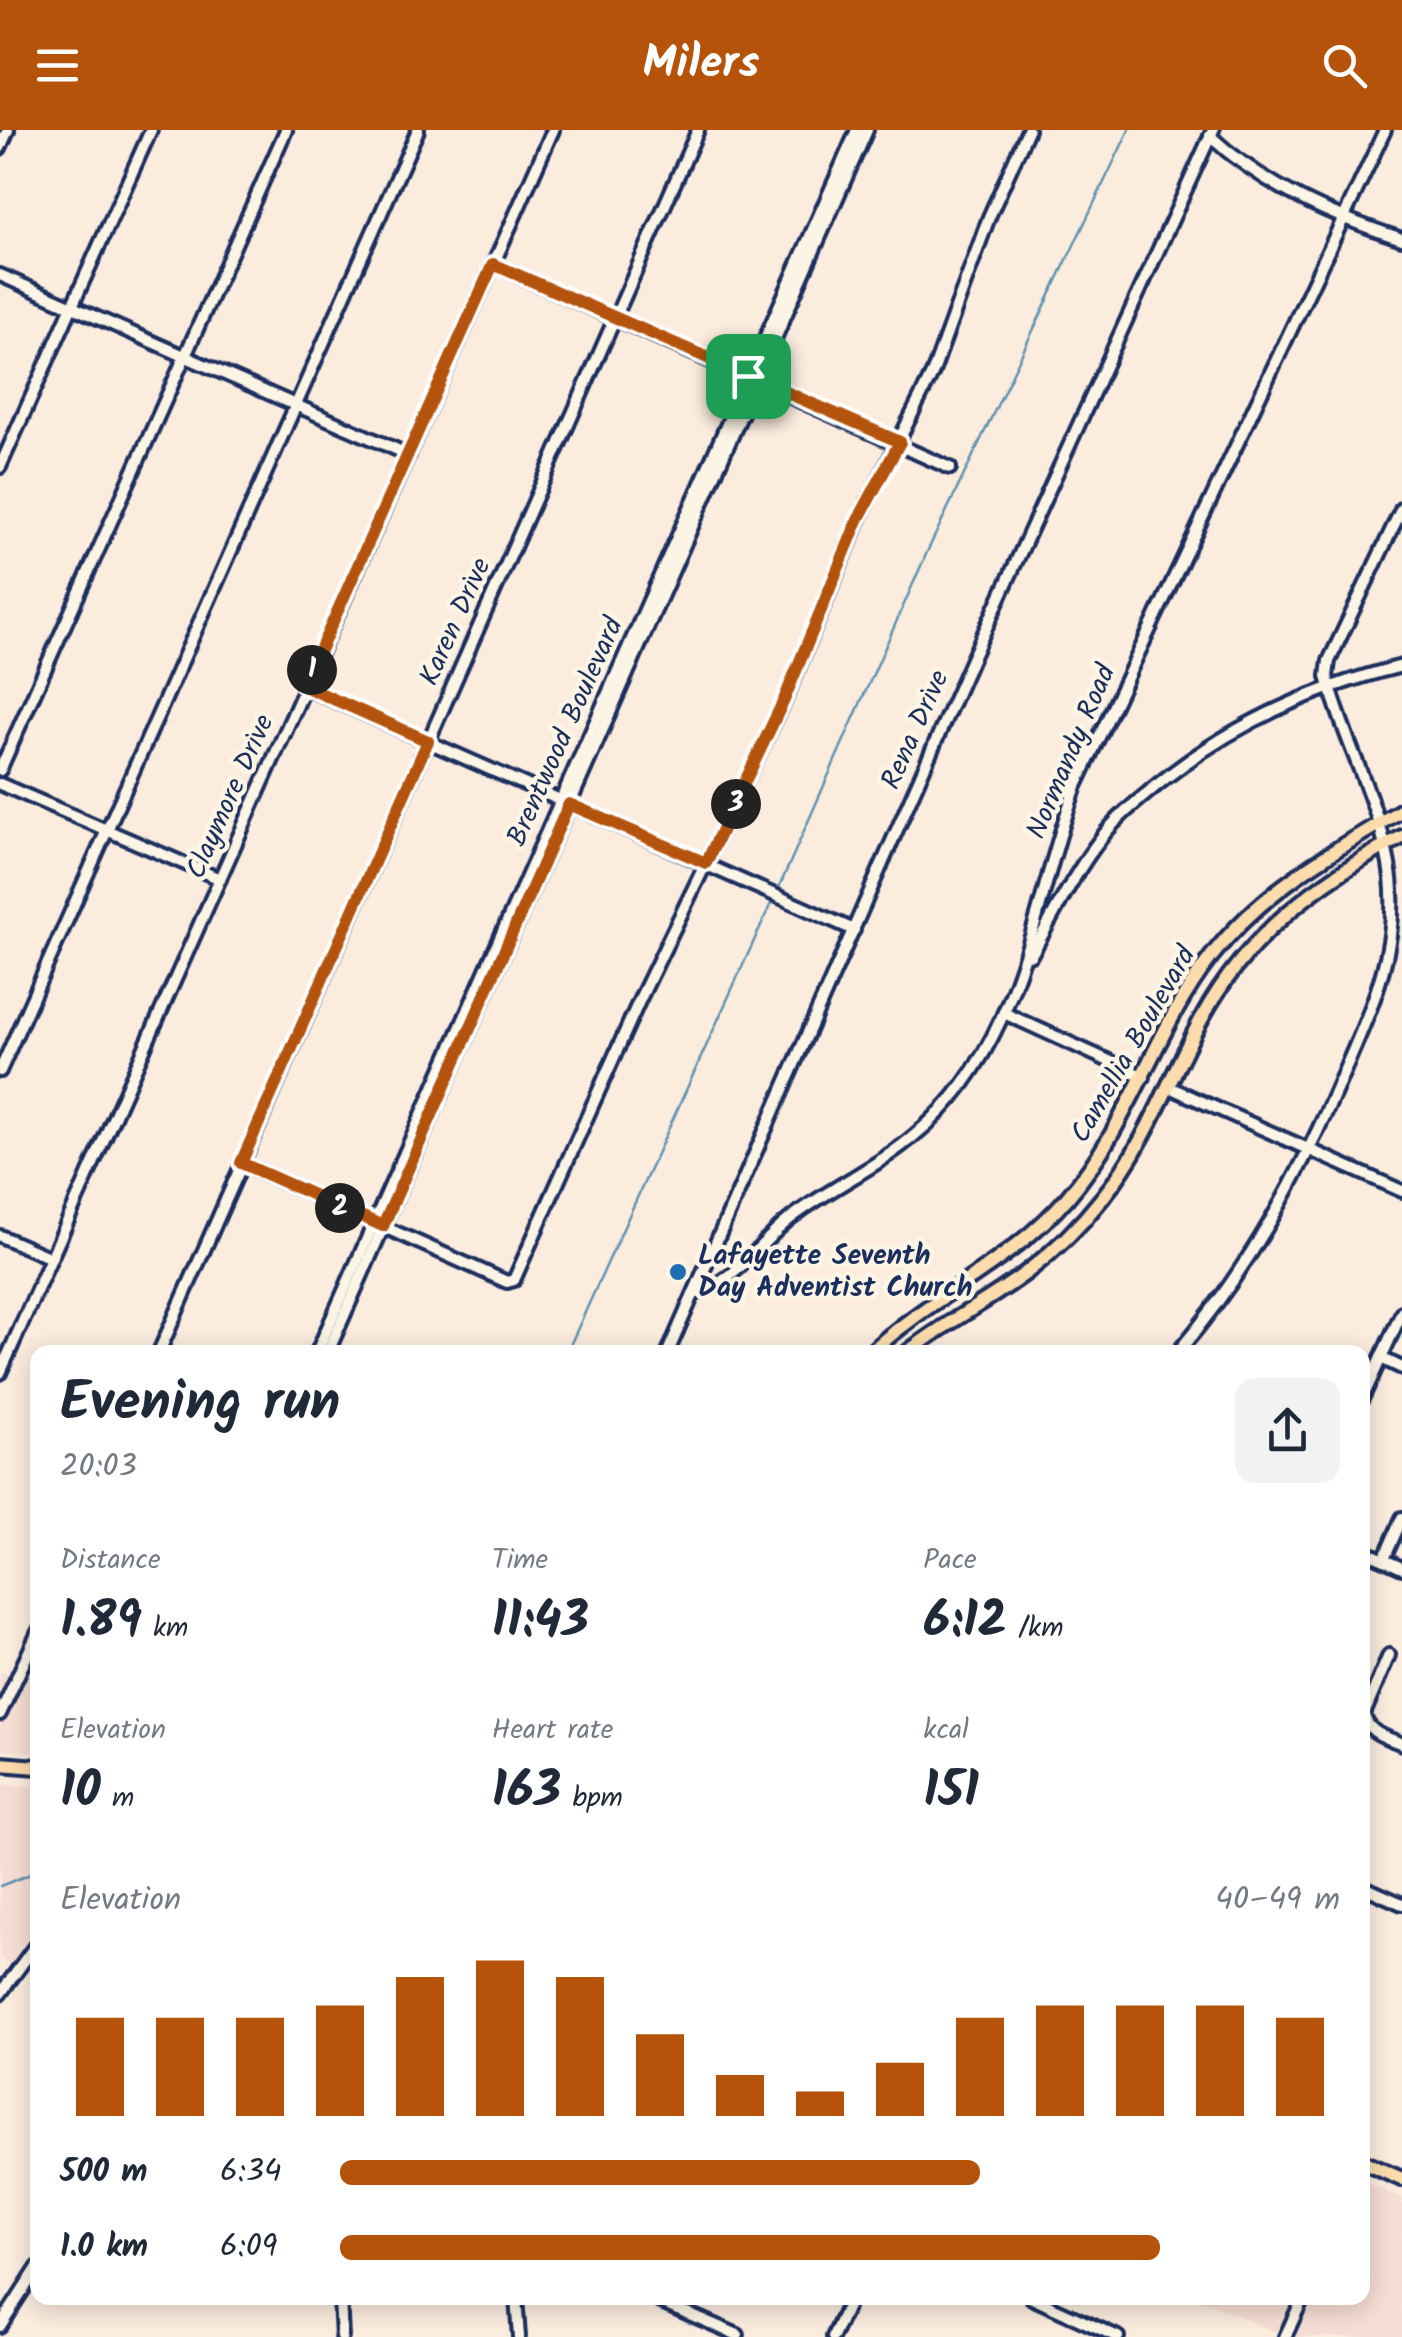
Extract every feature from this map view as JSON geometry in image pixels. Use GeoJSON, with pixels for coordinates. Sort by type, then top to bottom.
{"type":"FeatureCollection","features":[{"type":"Feature","properties":{"kind":"main road","name":"Camellia Boulevard"},"geometry":{"type":"LineString","coordinates":[[880,1345],[915,1316],[1008,1253],[1052,1214],[1109,1143],[1173,1017],[1221,945],[1284,884],[1402,810]]}},
{"type":"Feature","properties":{"kind":"main road","name":"Camellia Boulevard"},"geometry":{"type":"LineString","coordinates":[[917,1345],[1026,1273],[1070,1234],[1120,1175],[1169,1088],[1200,1020],[1241,958],[1304,898],[1402,837]]}},
{"type":"Feature","properties":{"kind":"main road"},"geometry":{"type":"LineString","coordinates":[[0,1764],[30,1766]]}},
{"type":"Feature","properties":{"kind":"main road"},"geometry":{"type":"LineString","coordinates":[[1370,2168],[1402,2179]]}},
{"type":"Feature","properties":{"kind":"street"},"geometry":{"type":"LineString","coordinates":[[0,148],[8,130]]}},
{"type":"Feature","properties":{"kind":"street"},"geometry":{"type":"LineString","coordinates":[[0,468],[151,130]]}},
{"type":"Feature","properties":{"kind":"street"},"geometry":{"type":"LineString","coordinates":[[0,770],[286,130]]}},
{"type":"Feature","properties":{"kind":"street"},"geometry":{"type":"LineString","coordinates":[[0,1072],[418,130]]}},
{"type":"Feature","properties":{"kind":"street","name":"Claymore Drive"},"geometry":{"type":"LineString","coordinates":[[0,1373],[552,130]]}},
{"type":"Feature","properties":{"kind":"street","name":"Karen Drive"},"geometry":{"type":"LineString","coordinates":[[162,1345],[698,130]]}},
{"type":"Feature","properties":{"kind":"street","name":"Brentwood Boulevard"},"geometry":{"type":"LineString","coordinates":[[331,1345],[379,1225],[857,130]]}},
{"type":"Feature","properties":{"kind":"street","name":"Brentwood Boulevard"},"geometry":{"type":"LineString","coordinates":[[752,378],[867,130]]}},
{"type":"Feature","properties":{"kind":"street"},"geometry":{"type":"LineString","coordinates":[[241,1163],[512,1282],[640,999],[784,700],[858,520],[933,372],[989,217],[1028,130]]}},
{"type":"Feature","properties":{"kind":"street","name":"Normandy Road"},"geometry":{"type":"LineString","coordinates":[[694,1294],[724,1280],[792,1216],[893,1152],[930,1122],[971,1073],[1004,1014],[1021,973],[1052,855],[1076,786],[1385,130]]}},
{"type":"Feature","properties":{"kind":"street"},"geometry":{"type":"LineString","coordinates":[[1212,133],[1246,168],[1343,220],[1402,240]]}},
{"type":"Feature","properties":{"kind":"street","name":"Rena Drive"},"geometry":{"type":"LineString","coordinates":[[671,1345],[971,661],[1212,133]]}},
{"type":"Feature","properties":{"kind":"street"},"geometry":{"type":"LineString","coordinates":[[493,264],[900,442],[950,468]]}},
{"type":"Feature","properties":{"kind":"street"},"geometry":{"type":"LineString","coordinates":[[0,274],[408,454]]}},
{"type":"Feature","properties":{"kind":"street"},"geometry":{"type":"LineString","coordinates":[[1184,1345],[1241,1273],[1309,1152],[1373,1006],[1388,959],[1390,876],[1377,824],[1329,686],[1329,660],[1402,508]]}},
{"type":"Feature","properties":{"kind":"street"},"geometry":{"type":"LineString","coordinates":[[1021,973],[1078,873],[1123,813],[1173,772],[1269,710],[1329,686],[1402,666]]}},
{"type":"Feature","properties":{"kind":"street"},"geometry":{"type":"LineString","coordinates":[[304,686],[854,930]]}},
{"type":"Feature","properties":{"kind":"street"},"geometry":{"type":"LineString","coordinates":[[0,784],[220,879]]}},
{"type":"Feature","properties":{"kind":"street"},"geometry":{"type":"LineString","coordinates":[[1004,1014],[1144,1077]]}},
{"type":"Feature","properties":{"kind":"street"},"geometry":{"type":"LineString","coordinates":[[1169,1088],[1402,1191]]}},
{"type":"Feature","properties":{"kind":"street","name":"Brentwood Boulevard"},"geometry":{"type":"LineString","coordinates":[[320,1345],[379,1225]]}},
{"type":"Feature","properties":{"kind":"street"},"geometry":{"type":"LineString","coordinates":[[0,1236],[51,1258]]}},
{"type":"Feature","properties":{"kind":"street"},"geometry":{"type":"LineString","coordinates":[[1370,1382],[1402,1312]]}},
{"type":"Feature","properties":{"kind":"street"},"geometry":{"type":"LineString","coordinates":[[1381,1358],[1402,1368]]}},
{"type":"Feature","properties":{"kind":"street"},"geometry":{"type":"LineString","coordinates":[[1384,1560],[1402,1518]]}},
{"type":"Feature","properties":{"kind":"street"},"geometry":{"type":"LineString","coordinates":[[1370,1554],[1402,1568]]}},
{"type":"Feature","properties":{"kind":"street"},"geometry":{"type":"LineString","coordinates":[[0,1714],[30,1649]]}},
{"type":"Feature","properties":{"kind":"street"},"geometry":{"type":"LineString","coordinates":[[1370,1700],[1389,1655]]}},
{"type":"Feature","properties":{"kind":"street"},"geometry":{"type":"LineString","coordinates":[[1370,1727],[1402,1744]]}},
{"type":"Feature","properties":{"kind":"street"},"geometry":{"type":"LineString","coordinates":[[1370,1890],[1402,1904]]}},
{"type":"Feature","properties":{"kind":"street"},"geometry":{"type":"LineString","coordinates":[[0,1994],[30,1956]]}},
{"type":"Feature","properties":{"kind":"street"},"geometry":{"type":"LineString","coordinates":[[0,2326],[30,2279]]}},
{"type":"Feature","properties":{"kind":"street"},"geometry":{"type":"LineString","coordinates":[[340,2305],[342,2337]]}},
{"type":"Feature","properties":{"kind":"street"},"geometry":{"type":"LineString","coordinates":[[516,2305],[518,2337]]}},
{"type":"Feature","properties":{"kind":"street"},"geometry":{"type":"LineString","coordinates":[[668,2305],[738,2335]]}},
{"type":"Feature","properties":{"kind":"street"},"geometry":{"type":"LineString","coordinates":[[834,2337],[848,2305]]}},
{"type":"Feature","properties":{"kind":"street"},"geometry":{"type":"LineString","coordinates":[[1047,2305],[1118,2337]]}},
{"type":"Feature","properties":{"kind":"street"},"geometry":{"type":"LineString","coordinates":[[1285,2337],[1300,2305]]}},
{"type":"Feature","properties":{"kind":"shaded area"},"geometry":{"type":"Polygon","coordinates":[[[18,1655],[30,1661],[30,1752],[0,1750],[0,1672],[10,1676],[18,1655]]]}},
{"type":"Feature","properties":{"kind":"shaded area"},"geometry":{"type":"Polygon","coordinates":[[[0,1784],[30,1786],[30,1955],[18,1969],[0,1957],[0,1784]]]}},
{"type":"Feature","properties":{"kind":"shaded area"},"geometry":{"type":"Polygon","coordinates":[[[1370,2184],[1402,2198],[1402,2337],[1287,2337],[1212,2305],[1370,2305],[1370,2184]]]}},
{"type":"Feature","properties":{"kind":"waterway"},"geometry":{"type":"LineString","coordinates":[[777,892],[928,550],[1129,130]]}},
{"type":"Feature","properties":{"kind":"waterway"},"geometry":{"type":"LineString","coordinates":[[570,1345],[773,899]]}},
{"type":"Feature","properties":{"kind":"waterway"},"geometry":{"type":"LineString","coordinates":[[0,1886],[30,1874]]}},
{"type":"Feature","properties":{"kind":"place","name":"Lafayette Seventh Day Adventist Church"},"geometry":{"type":"Point","coordinates":[678,1272]}},
{"type":"Feature","properties":{"kind":"route"},"geometry":{"type":"LineString","coordinates":[[493,264],[748,376],[900,442],[858,520],[784,700],[706,863],[569,804],[383,1226],[241,1163],[428,741],[304,686],[493,264]]}}]}
